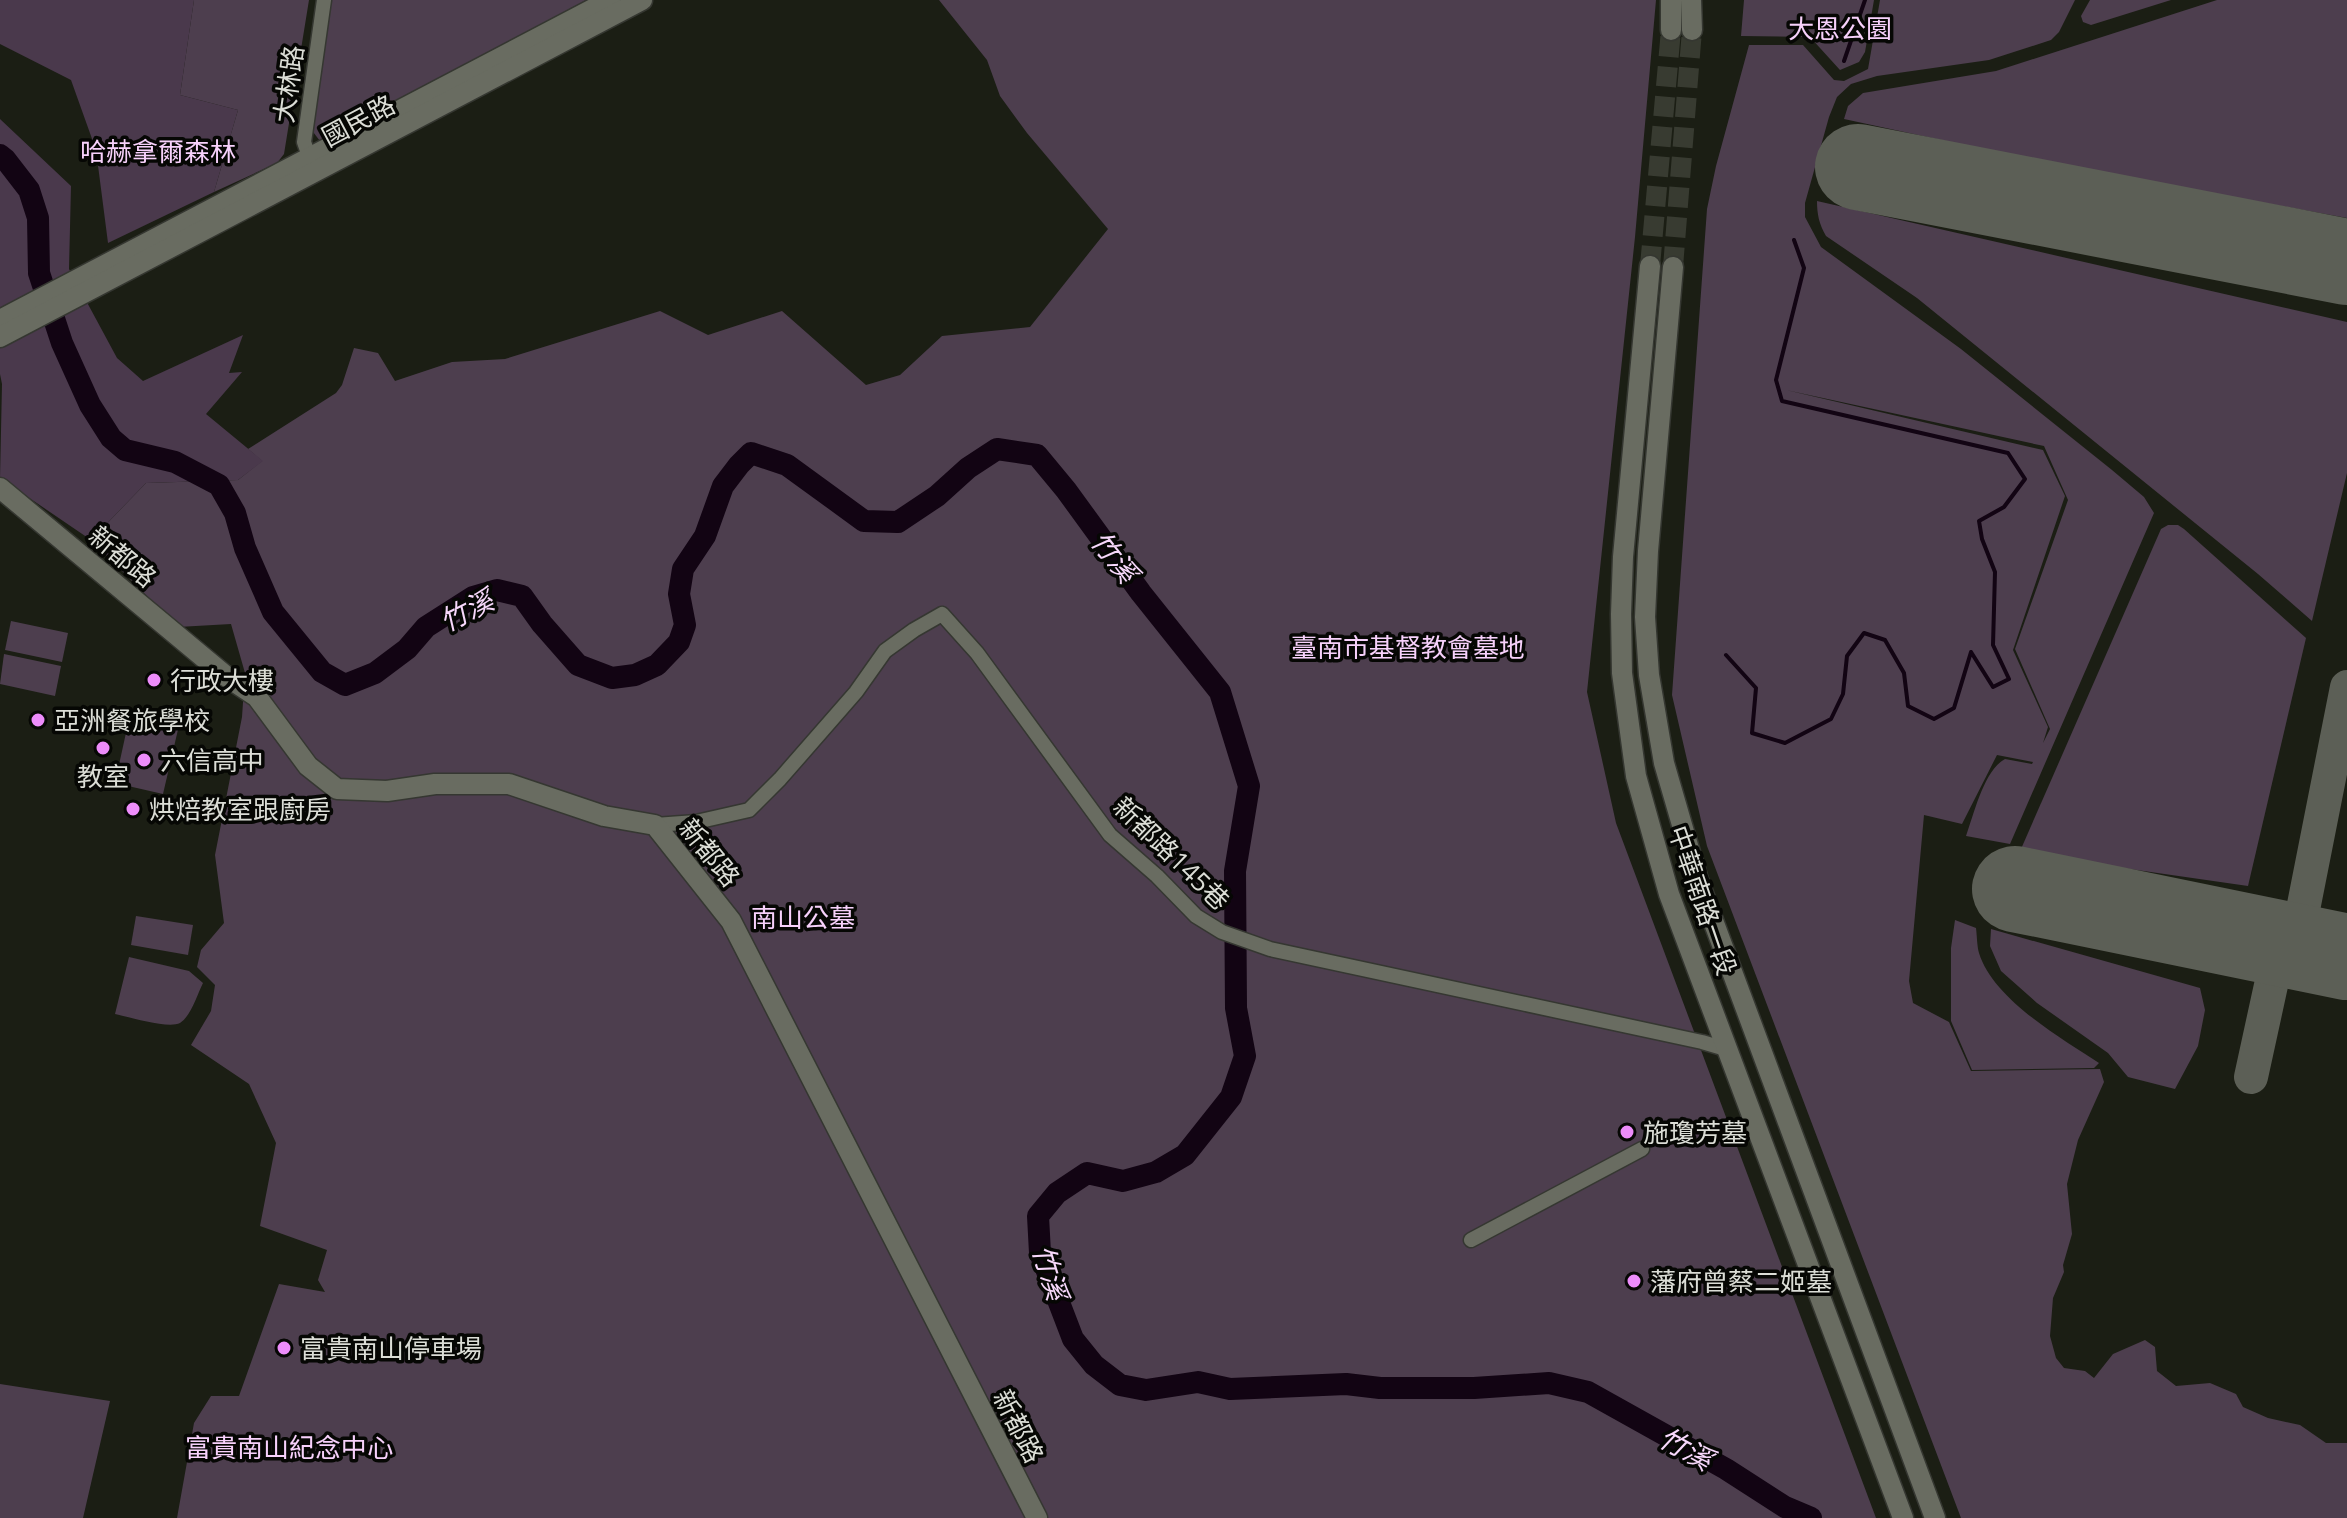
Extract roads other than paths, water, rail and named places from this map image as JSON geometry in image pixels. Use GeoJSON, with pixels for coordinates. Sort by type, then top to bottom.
{"type":"FeatureCollection","features":[{"type":"Feature","properties":{"kind":"street","name":"大林路"},"geometry":{"type":"LineString","coordinates":[[312,165],[304,142],[324,0]]}},
{"type":"Feature","properties":{"kind":"street","name":"國民路"},"geometry":{"type":"LineString","coordinates":[[312,165],[610,0]]}},
{"type":"Feature","properties":{"kind":"street","name":"國民路"},"geometry":{"type":"LineString","coordinates":[[2,328],[312,165],[642,0]]}},
{"type":"Feature","properties":{"kind":"street"},"geometry":{"type":"LineString","coordinates":[[1671,0],[1682,30],[1691,0]]}},
{"type":"Feature","properties":{"kind":"street","name":"中華南路一段"},"geometry":{"type":"LineString","coordinates":[[1650,266],[1623,557],[1621,614],[1622,673],[1636,776],[1669,894],[1903,1518]]}},
{"type":"Feature","properties":{"kind":"street","name":"中華南路一段"},"geometry":{"type":"LineString","coordinates":[[1673,267],[1645,617],[1649,675],[1664,763],[1698,880],[1935,1518]]}},
{"type":"Feature","properties":{"kind":"street","name":"新都路"},"geometry":{"type":"LineString","coordinates":[[0,488],[205,659],[257,697],[308,766],[337,789],[387,791],[435,784],[509,784],[604,816],[655,825],[731,921],[1037,1518]]}},
{"type":"Feature","properties":{"kind":"street","name":"新都路145巷"},"geometry":{"type":"LineString","coordinates":[[655,825],[696,822],[749,810],[856,692],[885,651],[942,614],[977,653],[1110,835],[1196,916],[1222,932],[1270,949],[1729,1050]]}},
{"type":"Feature","properties":{"kind":"street"},"geometry":{"type":"LineString","coordinates":[[1471,1240],[1642,1149]]}},
{"type":"Feature","properties":{"kind":"waterway"},"geometry":{"type":"LineString","coordinates":[[1844,61],[1865,0]]}},
{"type":"Feature","properties":{"kind":"waterway","name":"竹溪"},"geometry":{"type":"LineString","coordinates":[[0,155],[29,190],[38,218],[39,273],[62,343],[90,405],[111,438],[125,450],[175,462],[219,485],[235,513],[245,548],[273,612],[322,672],[345,685],[375,673],[407,649],[426,627],[473,597],[497,590],[522,596],[578,665],[612,678],[635,675],[657,665],[679,642],[685,625],[679,594],[683,569],[705,536],[723,486],[751,453],[787,465],[864,521],[898,522],[997,449],[1037,455],[1220,692],[1249,786],[1235,871],[1236,1008],[1245,1056],[1231,1097],[1185,1155],[1156,1172],[1123,1181],[1087,1173],[1057,1193],[1038,1216],[1040,1253],[1073,1339],[1094,1365],[1120,1385],[1146,1390],[1198,1382],[1230,1389],[1346,1384],[1380,1388],[1474,1388],[1549,1383],[1588,1392],[1726,1469],[1785,1507],[1811,1518]]}},
{"type":"Feature","properties":{"kind":"waterway"},"geometry":{"type":"LineString","coordinates":[[1726,655],[1756,688],[1752,733],[1785,743],[1831,719],[1843,694],[1847,656],[1864,633],[1885,640],[1904,673],[1908,706],[1934,719],[1954,708],[1971,652],[1993,687],[2009,679],[1993,645],[1995,572],[1982,539],[1979,521],[2004,507],[2025,479],[2008,453],[1782,401],[1776,380],[1804,268],[1794,240]]}},
{"type":"Feature","properties":{"kind":"tunnel"},"geometry":{"type":"LineString","coordinates":[[1650,266],[1671,30]]}},
{"type":"Feature","properties":{"kind":"tunnel"},"geometry":{"type":"LineString","coordinates":[[1673,267],[1692,30]]}},
{"type":"Feature","properties":{"kind":"place","name":"行政大樓"},"geometry":{"type":"Point","coordinates":[154,680]}},
{"type":"Feature","properties":{"kind":"place","name":"亞洲餐旅學校"},"geometry":{"type":"Point","coordinates":[38,720]}},
{"type":"Feature","properties":{"kind":"place","name":"教室"},"geometry":{"type":"Point","coordinates":[103,748]}},
{"type":"Feature","properties":{"kind":"place","name":"六信高中"},"geometry":{"type":"Point","coordinates":[144,760]}},
{"type":"Feature","properties":{"kind":"place","name":"烘焙教室跟廚房"},"geometry":{"type":"Point","coordinates":[133,809]}},
{"type":"Feature","properties":{"kind":"place","name":"施瓊芳墓"},"geometry":{"type":"Point","coordinates":[1627,1132]}},
{"type":"Feature","properties":{"kind":"place","name":"藩府曾蔡二姬墓"},"geometry":{"type":"Point","coordinates":[1634,1281]}},
{"type":"Feature","properties":{"kind":"place","name":"富貴南山停車場"},"geometry":{"type":"Point","coordinates":[284,1348]}},
{"type":"Feature","properties":{"kind":"park label","name":"大恩公園"},"geometry":{"type":"Point","coordinates":[1840,28]}},
{"type":"Feature","properties":{"kind":"park label","name":"哈赫拿爾森林"},"geometry":{"type":"Point","coordinates":[158,151]}},
{"type":"Feature","properties":{"kind":"park label","name":"臺南市基督教會墓地"},"geometry":{"type":"Point","coordinates":[1408,647]}},
{"type":"Feature","properties":{"kind":"park label","name":"南山公墓"},"geometry":{"type":"Point","coordinates":[803,917]}},
{"type":"Feature","properties":{"kind":"park label","name":"富貴南山紀念中心"},"geometry":{"type":"Point","coordinates":[289,1447]}}]}
